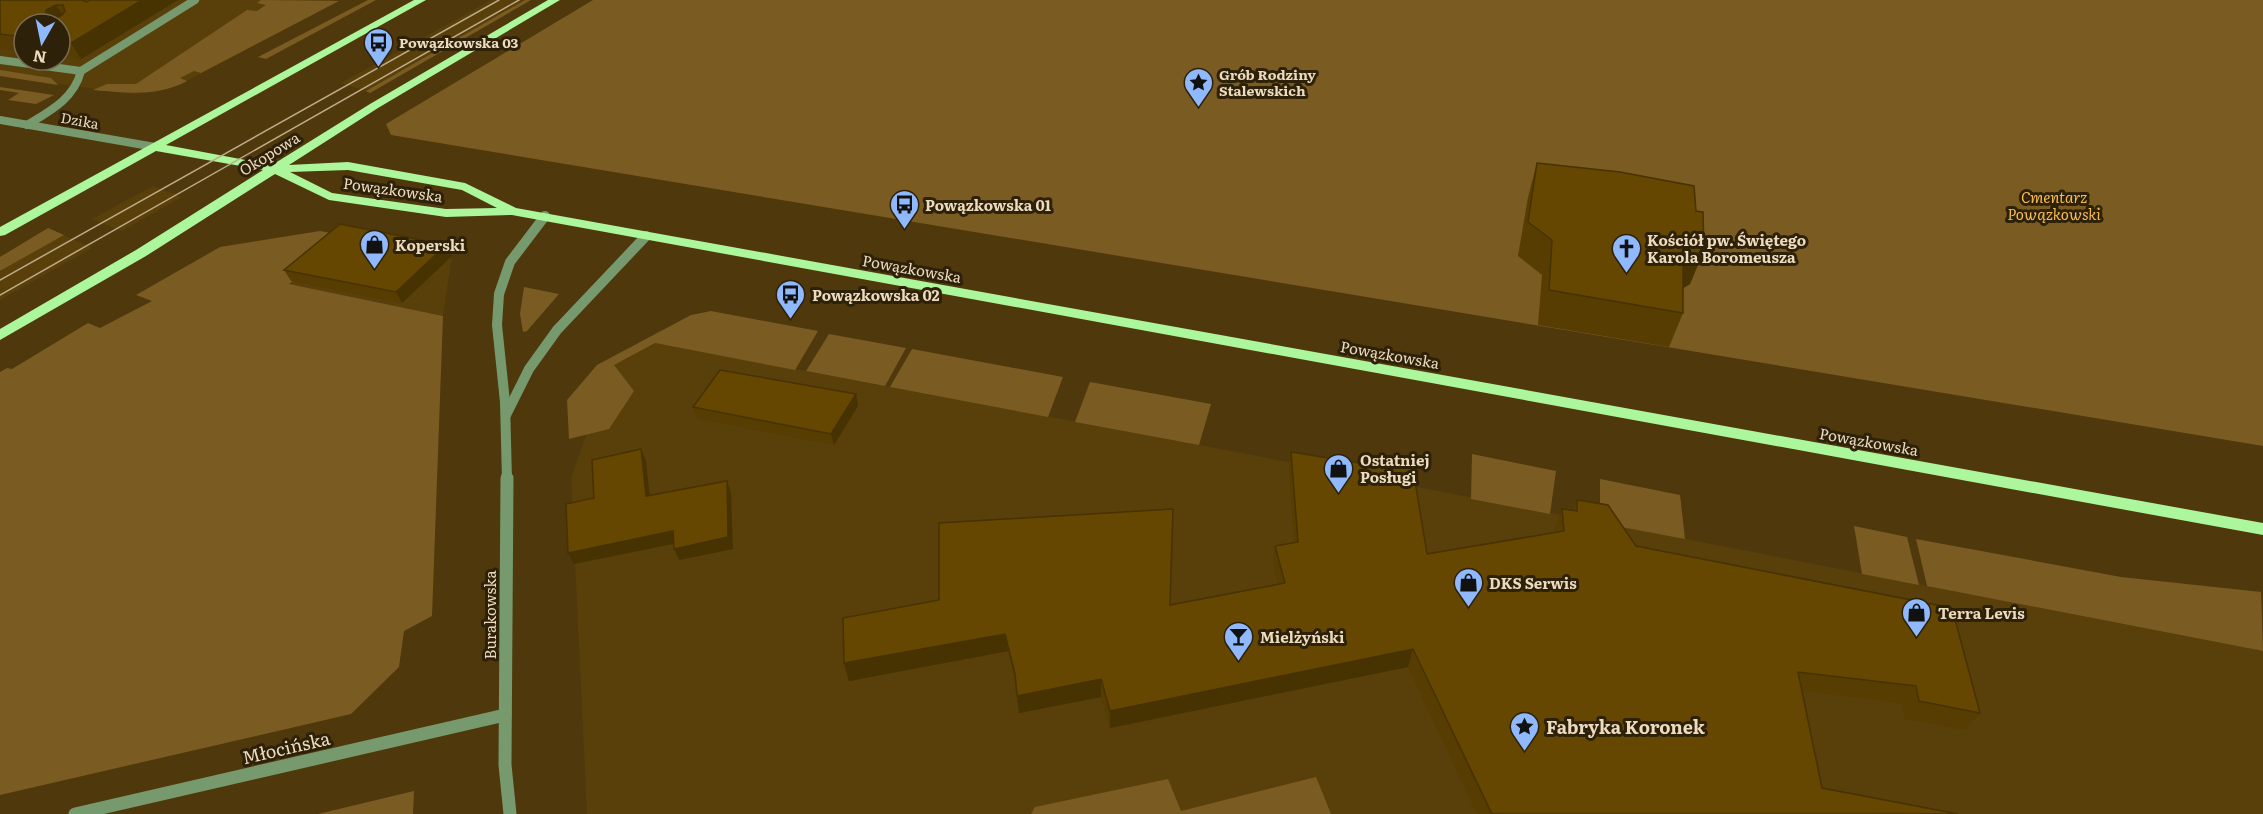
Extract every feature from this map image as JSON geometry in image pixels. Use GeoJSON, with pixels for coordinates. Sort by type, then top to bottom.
{"type":"FeatureCollection","features":[{"type":"Feature","properties":{"kind":"main road"},"geometry":{"type":"LineString","coordinates":[[0,232],[421,0]]}},
{"type":"Feature","properties":{"kind":"main road","name":"Okopowa"},"geometry":{"type":"LineString","coordinates":[[0,335],[141,253],[374,106],[555,0]]}},
{"type":"Feature","properties":{"kind":"main road","name":"Powązkowska"},"geometry":{"type":"LineString","coordinates":[[155,147],[275,169],[348,166],[425,179],[465,187],[512,211]]}},
{"type":"Feature","properties":{"kind":"main road","name":"Powązkowska"},"geometry":{"type":"LineString","coordinates":[[275,169],[328,196],[446,213],[512,211],[545,216],[2263,529]]}},
{"type":"Feature","properties":{"kind":"street"},"geometry":{"type":"LineString","coordinates":[[4,60],[81,71],[195,0]]}},
{"type":"Feature","properties":{"kind":"street"},"geometry":{"type":"LineString","coordinates":[[27,125],[74,92],[80,82],[81,71]]}},
{"type":"Feature","properties":{"kind":"street","name":"Dzika"},"geometry":{"type":"LineString","coordinates":[[0,120],[155,147]]}},
{"type":"Feature","properties":{"kind":"street","name":"Burakowska"},"geometry":{"type":"LineString","coordinates":[[510,814],[505,765],[506,415],[499,342],[499,295],[504,273],[514,255],[545,216]]}},
{"type":"Feature","properties":{"kind":"street","name":"Burakowska"},"geometry":{"type":"LineString","coordinates":[[506,415],[529,369],[557,330],[646,236]]}},
{"type":"Feature","properties":{"kind":"street","name":"Młocińska"},"geometry":{"type":"LineString","coordinates":[[75,814],[505,715]]}},
{"type":"Feature","properties":{"kind":"shaded area"},"geometry":{"type":"Polygon","coordinates":[[[0,0],[339,1],[179,85],[159,91],[133,94],[0,76],[0,0]]]}},
{"type":"Feature","properties":{"kind":"shaded area"},"geometry":{"type":"Polygon","coordinates":[[[491,0],[525,0],[366,91],[341,83],[491,0]]]}},
{"type":"Feature","properties":{"kind":"shaded area"},"geometry":{"type":"Polygon","coordinates":[[[153,186],[182,197],[122,231],[92,219],[153,186]]]}},
{"type":"Feature","properties":{"kind":"shaded area"},"geometry":{"type":"Polygon","coordinates":[[[64,235],[92,248],[0,300],[0,271],[64,235]]]}},
{"type":"Feature","properties":{"kind":"shaded area"},"geometry":{"type":"Polygon","coordinates":[[[347,236],[452,256],[443,316],[288,284],[347,236]]]}},
{"type":"Feature","properties":{"kind":"shaded area"},"geometry":{"type":"Polygon","coordinates":[[[655,343],[1216,448],[2263,651],[2263,814],[587,814],[571,478],[611,364],[655,343]]]}},
{"type":"Feature","properties":{"kind":"green space"},"geometry":{"type":"Polygon","coordinates":[[[261,0],[339,1],[201,73],[194,71],[180,78],[187,81],[176,86],[141,93],[93,90],[107,84],[136,84],[247,10],[257,11],[266,5],[257,3],[261,0]]]}},
{"type":"Feature","properties":{"kind":"green space"},"geometry":{"type":"Polygon","coordinates":[[[368,0],[376,0],[266,59],[258,57],[368,0]]]}},
{"type":"Feature","properties":{"kind":"green space"},"geometry":{"type":"Polygon","coordinates":[[[525,0],[531,0],[370,93],[366,91],[525,0]]]}},
{"type":"Feature","properties":{"kind":"green space","name":"Cmentarz Powązkowski"},"geometry":{"type":"Polygon","coordinates":[[[593,0],[2263,0],[2263,446],[391,135],[386,124],[593,0]]]}},
{"type":"Feature","properties":{"kind":"green space"},"geometry":{"type":"Polygon","coordinates":[[[0,70],[51,78],[58,85],[0,76],[0,70]]]}},
{"type":"Feature","properties":{"kind":"green space"},"geometry":{"type":"Polygon","coordinates":[[[0,87],[54,95],[36,104],[8,100],[19,93],[0,90],[0,87]]]}},
{"type":"Feature","properties":{"kind":"green space"},"geometry":{"type":"Polygon","coordinates":[[[48,228],[64,235],[0,271],[0,257],[48,228]]]}},
{"type":"Feature","properties":{"kind":"green space"},"geometry":{"type":"Polygon","coordinates":[[[320,231],[347,236],[289,284],[443,316],[432,616],[404,631],[399,667],[351,714],[0,795],[0,372],[7,368],[12,369],[88,323],[100,328],[152,301],[136,295],[220,247],[320,231]]]}},
{"type":"Feature","properties":{"kind":"green space"},"geometry":{"type":"Polygon","coordinates":[[[524,287],[559,294],[527,331],[523,332],[520,314],[524,287]]]}},
{"type":"Feature","properties":{"kind":"green space"},"geometry":{"type":"Polygon","coordinates":[[[711,311],[818,331],[795,370],[655,343],[614,365],[634,391],[609,429],[569,439],[567,400],[597,365],[691,315],[711,311]]]}},
{"type":"Feature","properties":{"kind":"green space"},"geometry":{"type":"Polygon","coordinates":[[[829,334],[906,348],[885,386],[806,371],[829,334]]]}},
{"type":"Feature","properties":{"kind":"green space"},"geometry":{"type":"Polygon","coordinates":[[[912,349],[1063,377],[1048,417],[890,387],[912,349]]]}},
{"type":"Feature","properties":{"kind":"green space"},"geometry":{"type":"Polygon","coordinates":[[[1090,382],[1211,404],[1199,445],[1075,422],[1090,382]]]}},
{"type":"Feature","properties":{"kind":"green space"},"geometry":{"type":"Polygon","coordinates":[[[1472,454],[1556,471],[1550,514],[1471,499],[1472,454]]]}},
{"type":"Feature","properties":{"kind":"green space"},"geometry":{"type":"Polygon","coordinates":[[[1600,479],[1680,495],[1685,539],[1600,523],[1600,479]]]}},
{"type":"Feature","properties":{"kind":"green space"},"geometry":{"type":"Polygon","coordinates":[[[1854,526],[1907,537],[1919,585],[1862,574],[1854,526]]]}},
{"type":"Feature","properties":{"kind":"green space"},"geometry":{"type":"Polygon","coordinates":[[[1916,539],[2121,577],[2261,592],[2263,651],[1927,586],[1916,539]]]}},
{"type":"Feature","properties":{"kind":"green space"},"geometry":{"type":"Polygon","coordinates":[[[1316,777],[1331,814],[1031,814],[1035,807],[1168,779],[1181,811],[1316,777]]]}},
{"type":"Feature","properties":{"kind":"green space"},"geometry":{"type":"Polygon","coordinates":[[[414,791],[413,814],[318,814],[414,791]]]}},
{"type":"Feature","properties":{"kind":"building"},"geometry":{"type":"Polygon","coordinates":[[[0,0],[81,0],[87,2],[90,0],[142,0],[72,42],[72,12],[64,12],[63,5],[56,5],[46,12],[12,12],[12,36],[0,34],[0,0]]]}},
{"type":"Feature","properties":{"kind":"building"},"geometry":{"type":"Polygon","coordinates":[[[1537,163],[1620,172],[1694,186],[1696,211],[1703,212],[1704,250],[1683,262],[1683,313],[1549,290],[1552,240],[1528,222],[1537,163]]]}},
{"type":"Feature","properties":{"kind":"building"},"geometry":{"type":"Polygon","coordinates":[[[340,224],[446,245],[396,292],[284,270],[340,224]]]}},
{"type":"Feature","properties":{"kind":"building"},"geometry":{"type":"Polygon","coordinates":[[[720,370],[856,394],[831,434],[693,407],[720,370]]]}},
{"type":"Feature","properties":{"kind":"building"},"geometry":{"type":"Polygon","coordinates":[[[641,449],[646,496],[727,481],[728,537],[674,549],[673,531],[568,553],[566,504],[594,498],[592,460],[641,449]]]}},
{"type":"Feature","properties":{"kind":"building"},"geometry":{"type":"Polygon","coordinates":[[[1291,452],[1366,464],[1365,459],[1413,469],[1427,554],[1564,531],[1562,509],[1577,511],[1577,500],[1608,505],[1636,546],[1952,608],[1980,713],[1919,701],[1916,686],[1798,672],[1822,788],[1958,814],[1492,814],[1413,649],[1110,711],[1101,679],[1017,696],[1015,674],[1005,634],[844,663],[843,618],[939,600],[939,523],[1173,509],[1170,605],[1285,583],[1275,546],[1298,542],[1291,452]]]}},
{"type":"Feature","properties":{"kind":"tram line"},"geometry":{"type":"LineString","coordinates":[[0,280],[499,0]]}},
{"type":"Feature","properties":{"kind":"tram line"},"geometry":{"type":"LineString","coordinates":[[0,295],[519,0]]}},
{"type":"Feature","properties":{"kind":"place","name":"Powązkowska 03"},"geometry":{"type":"Point","coordinates":[378,68]}},
{"type":"Feature","properties":{"kind":"place","name":"Grób Rodziny Stalewskich"},"geometry":{"type":"Point","coordinates":[1198,108]}},
{"type":"Feature","properties":{"kind":"place","name":"Powązkowska 01"},"geometry":{"type":"Point","coordinates":[904,230]}},
{"type":"Feature","properties":{"kind":"place","name":"Koperski"},"geometry":{"type":"Point","coordinates":[374,270]}},
{"type":"Feature","properties":{"kind":"place","name":"Kościół pw. Świętego Karola Boromeusza"},"geometry":{"type":"Point","coordinates":[1626,274]}},
{"type":"Feature","properties":{"kind":"place","name":"Powązkowska 02"},"geometry":{"type":"Point","coordinates":[791,320]}},
{"type":"Feature","properties":{"kind":"place","name":"Ostatniej Posługi"},"geometry":{"type":"Point","coordinates":[1339,494]}},
{"type":"Feature","properties":{"kind":"place","name":"DKS Serwis"},"geometry":{"type":"Point","coordinates":[1468,608]}},
{"type":"Feature","properties":{"kind":"place","name":"Terra Levis"},"geometry":{"type":"Point","coordinates":[1917,638]}},
{"type":"Feature","properties":{"kind":"place","name":"Mielżyński"},"geometry":{"type":"Point","coordinates":[1239,662]}},
{"type":"Feature","properties":{"kind":"place","name":"Fabryka Koronek"},"geometry":{"type":"Point","coordinates":[1525,752]}}]}
